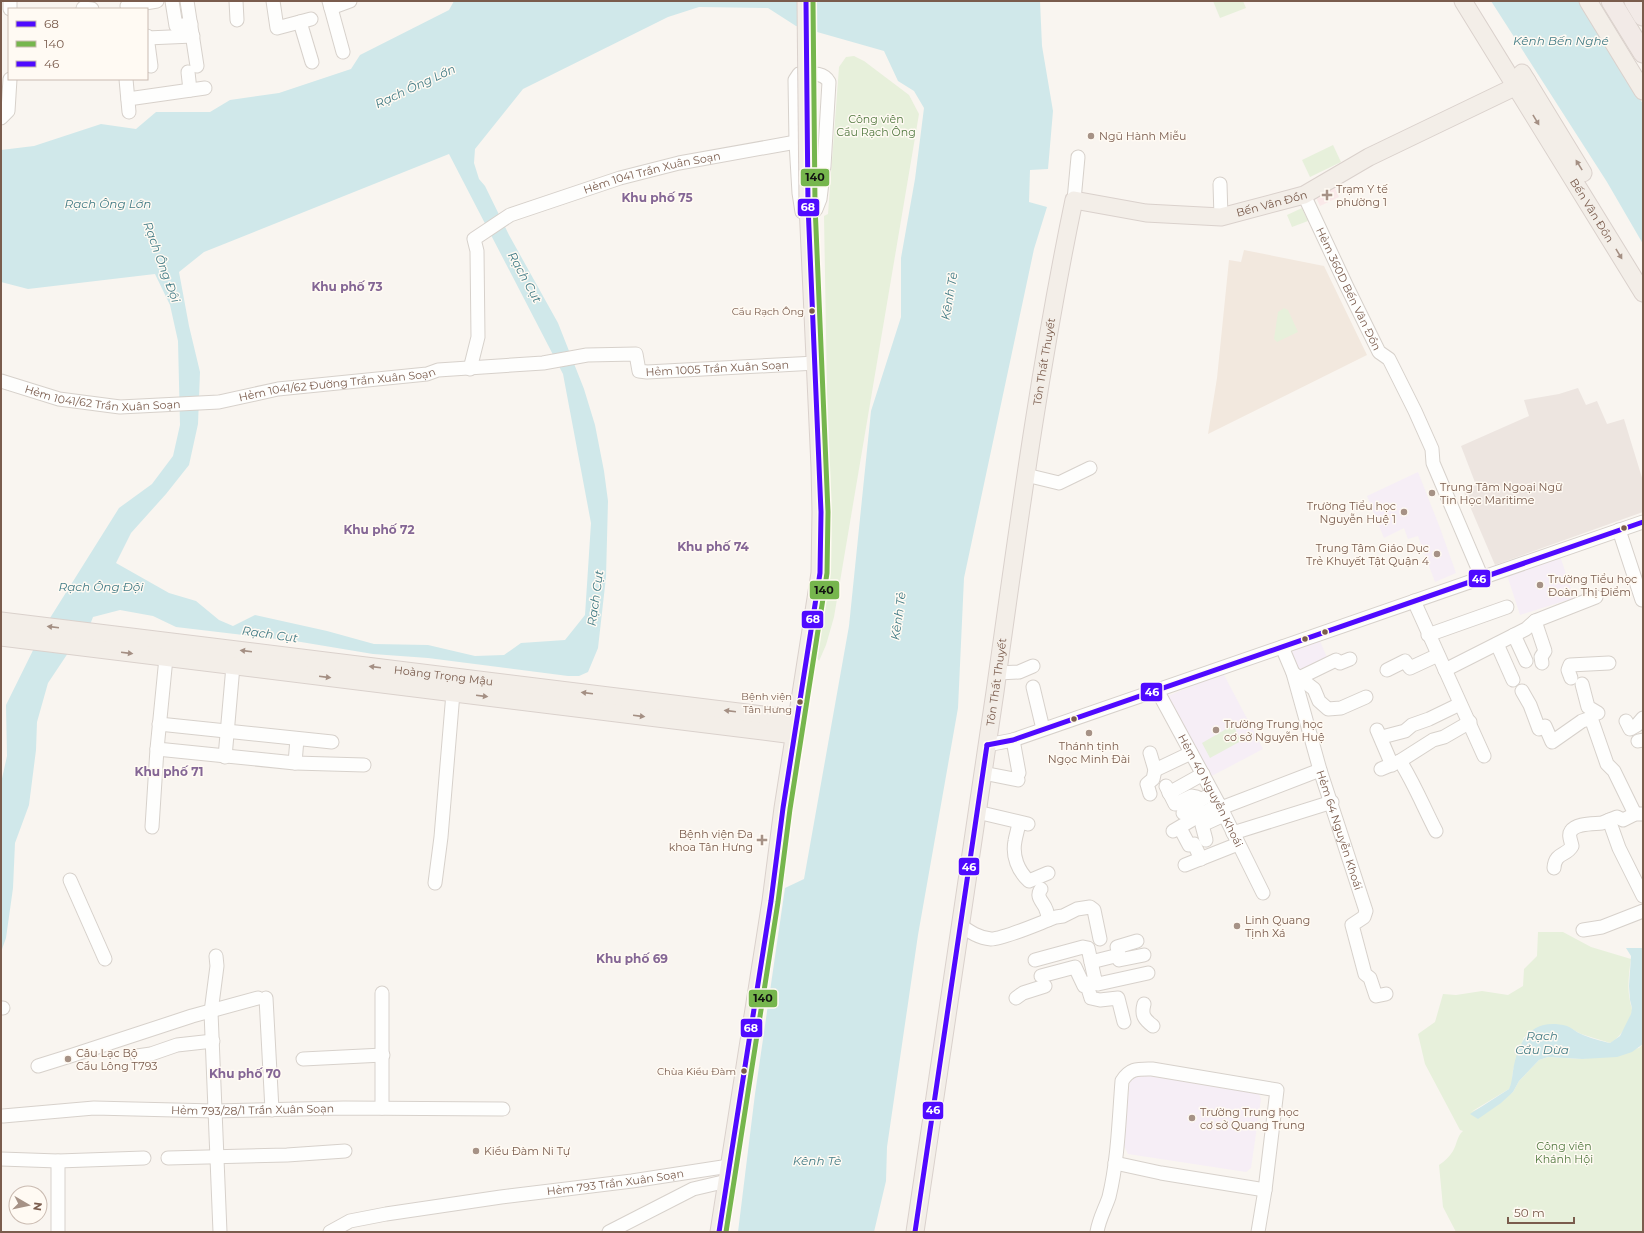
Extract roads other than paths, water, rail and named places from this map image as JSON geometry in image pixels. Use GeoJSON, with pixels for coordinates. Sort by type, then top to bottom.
{"type":"FeatureCollection","features":[{"type":"Feature","properties":{"kind":"highway"},"geometry":{"type":"LineString","coordinates":[[1611,1],[1643,53]]}},
{"type":"Feature","properties":{"kind":"highway"},"geometry":{"type":"LineString","coordinates":[[1634,1],[1643,16]]}},
{"type":"Feature","properties":{"kind":"main road"},"geometry":{"type":"LineString","coordinates":[[719,1232],[771,901],[795,727],[820,573],[821,512],[809,216],[806,1]]}},
{"type":"Feature","properties":{"kind":"main road","name":"Bến Vân Đồn"},"geometry":{"type":"LineString","coordinates":[[1463,1],[1522,84],[1643,270]]}},
{"type":"Feature","properties":{"kind":"main road","name":"Bến Vân Đồn"},"geometry":{"type":"LineString","coordinates":[[1476,1],[1522,84],[1643,293]]}},
{"type":"Feature","properties":{"kind":"main road"},"geometry":{"type":"LineString","coordinates":[[1588,1],[1643,91]]}},
{"type":"Feature","properties":{"kind":"main road"},"geometry":{"type":"LineString","coordinates":[[1598,1],[1643,73]]}},
{"type":"Feature","properties":{"kind":"main road","name":"Bến Vân Đồn"},"geometry":{"type":"LineString","coordinates":[[1074,200],[1146,213],[1221,217],[1304,195],[1369,156],[1522,84]]}},
{"type":"Feature","properties":{"kind":"main road","name":"Tôn Thất Thuyết"},"geometry":{"type":"LineString","coordinates":[[915,1232],[1026,475],[1056,284],[1074,200]]}},
{"type":"Feature","properties":{"kind":"main road","name":"Hoàng Trọng Mậu"},"geometry":{"type":"LineString","coordinates":[[8,630],[795,727]]}},
{"type":"Feature","properties":{"kind":"main road","name":"Hoàng Trọng Mậu"},"geometry":{"type":"LineString","coordinates":[[167,650],[233,666],[306,667]]}},
{"type":"Feature","properties":{"kind":"street"},"geometry":{"type":"LineString","coordinates":[[127,5],[144,6],[157,1]]}},
{"type":"Feature","properties":{"kind":"street"},"geometry":{"type":"LineString","coordinates":[[172,1],[176,26],[192,30]]}},
{"type":"Feature","properties":{"kind":"street"},"geometry":{"type":"LineString","coordinates":[[187,1],[192,30],[193,69],[190,90]]}},
{"type":"Feature","properties":{"kind":"street"},"geometry":{"type":"LineString","coordinates":[[236,1],[237,20]]}},
{"type":"Feature","properties":{"kind":"street"},"geometry":{"type":"LineString","coordinates":[[273,1],[278,28],[305,21],[312,62]]}},
{"type":"Feature","properties":{"kind":"street"},"geometry":{"type":"LineString","coordinates":[[343,52],[330,4],[350,1]]}},
{"type":"Feature","properties":{"kind":"street"},"geometry":{"type":"LineString","coordinates":[[148,37],[192,30]]}},
{"type":"Feature","properties":{"kind":"street"},"geometry":{"type":"LineString","coordinates":[[148,44],[151,66]]}},
{"type":"Feature","properties":{"kind":"street"},"geometry":{"type":"LineString","coordinates":[[798,74],[824,75],[829,82],[824,166],[820,199],[816,209],[809,216],[803,217],[800,203],[796,142],[795,80],[798,74]]}},
{"type":"Feature","properties":{"kind":"street"},"geometry":{"type":"LineString","coordinates":[[126,80],[129,112]]}},
{"type":"Feature","properties":{"kind":"street"},"geometry":{"type":"LineString","coordinates":[[1,118],[8,111],[7,82]]}},
{"type":"Feature","properties":{"kind":"street"},"geometry":{"type":"LineString","coordinates":[[128,99],[205,88]]}},
{"type":"Feature","properties":{"kind":"street","name":"Hẻm 1041 Trần Xuân Soạn"},"geometry":{"type":"LineString","coordinates":[[470,369],[478,337],[477,251],[474,239],[510,215],[620,178],[679,163],[796,142]]}},
{"type":"Feature","properties":{"kind":"street","name":"Tôn Thất Thuyết"},"geometry":{"type":"LineString","coordinates":[[1074,200],[1078,157]]}},
{"type":"Feature","properties":{"kind":"street"},"geometry":{"type":"LineString","coordinates":[[1220,184],[1221,217]]}},
{"type":"Feature","properties":{"kind":"street","name":"Hẻm 360D Bến Vân Đồn"},"geometry":{"type":"LineString","coordinates":[[1304,195],[1379,352],[1389,359],[1416,411],[1432,449],[1433,463],[1482,578]]}},
{"type":"Feature","properties":{"kind":"street","name":"Hẻm 1005 Trần Xuân Soạn"},"geometry":{"type":"LineString","coordinates":[[587,355],[636,354],[638,371],[647,372],[816,364]]}},
{"type":"Feature","properties":{"kind":"street","name":"Hẻm 1041/62 Đường Trần Xuân Soạn"},"geometry":{"type":"LineString","coordinates":[[205,403],[219,402],[278,389],[427,374],[438,370],[543,363],[587,355]]}},
{"type":"Feature","properties":{"kind":"street","name":"Hẻm 1041/62 Trần Xuân Soạn"},"geometry":{"type":"LineString","coordinates":[[1,381],[57,398],[103,406],[120,407],[205,403]]}},
{"type":"Feature","properties":{"kind":"street"},"geometry":{"type":"LineString","coordinates":[[1026,475],[1059,483],[1090,468]]}},
{"type":"Feature","properties":{"kind":"street"},"geometry":{"type":"LineString","coordinates":[[987,745],[1013,740],[1643,522]]}},
{"type":"Feature","properties":{"kind":"street"},"geometry":{"type":"LineString","coordinates":[[1619,530],[1642,600]]}},
{"type":"Feature","properties":{"kind":"street"},"geometry":{"type":"LineString","coordinates":[[1445,670],[1526,629],[1535,620],[1596,597]]}},
{"type":"Feature","properties":{"kind":"street"},"geometry":{"type":"LineString","coordinates":[[1414,601],[1428,635],[1470,722],[1484,756]]}},
{"type":"Feature","properties":{"kind":"street"},"geometry":{"type":"LineString","coordinates":[[1428,635],[1507,607]]}},
{"type":"Feature","properties":{"kind":"street"},"geometry":{"type":"LineString","coordinates":[[1535,620],[1545,651],[1541,657],[1542,663]]}},
{"type":"Feature","properties":{"kind":"street"},"geometry":{"type":"LineString","coordinates":[[1514,635],[1526,661]]}},
{"type":"Feature","properties":{"kind":"street"},"geometry":{"type":"LineString","coordinates":[[1497,644],[1514,680]]}},
{"type":"Feature","properties":{"kind":"street","name":"Hẻm 64 Nguyễn Khoái"},"geometry":{"type":"LineString","coordinates":[[1282,647],[1296,676],[1320,770],[1332,802],[1366,911],[1364,917],[1352,925],[1365,974],[1370,978],[1376,996],[1386,994]]}},
{"type":"Feature","properties":{"kind":"street"},"geometry":{"type":"LineString","coordinates":[[152,827],[159,724],[167,650]]}},
{"type":"Feature","properties":{"kind":"street"},"geometry":{"type":"LineString","coordinates":[[1386,670],[1405,661],[1410,668],[1438,655]]}},
{"type":"Feature","properties":{"kind":"street"},"geometry":{"type":"LineString","coordinates":[[1296,676],[1336,660],[1340,663],[1350,659]]}},
{"type":"Feature","properties":{"kind":"street"},"geometry":{"type":"LineString","coordinates":[[1554,868],[1554,862],[1558,856],[1570,850],[1572,846],[1569,837],[1572,829],[1578,826],[1603,822],[1617,817],[1623,820],[1639,814],[1614,771],[1607,764],[1595,715],[1588,706],[1576,681],[1568,670],[1570,665],[1609,663]]}},
{"type":"Feature","properties":{"kind":"street"},"geometry":{"type":"LineString","coordinates":[[226,757],[233,666]]}},
{"type":"Feature","properties":{"kind":"street"},"geometry":{"type":"LineString","coordinates":[[998,673],[1019,672],[1032,666]]}},
{"type":"Feature","properties":{"kind":"street"},"geometry":{"type":"LineString","coordinates":[[1296,676],[1314,689],[1319,701],[1328,709],[1341,708],[1366,697]]}},
{"type":"Feature","properties":{"kind":"street"},"geometry":{"type":"LineString","coordinates":[[435,883],[441,837],[454,685]]}},
{"type":"Feature","properties":{"kind":"street"},"geometry":{"type":"LineString","coordinates":[[1033,687],[1043,729]]}},
{"type":"Feature","properties":{"kind":"street","name":"Hẻm 40 Nguyễn Khoái"},"geometry":{"type":"LineString","coordinates":[[1157,690],[1203,774],[1263,893]]}},
{"type":"Feature","properties":{"kind":"street"},"geometry":{"type":"LineString","coordinates":[[1522,691],[1552,742],[1582,721],[1595,715]]}},
{"type":"Feature","properties":{"kind":"street"},"geometry":{"type":"LineString","coordinates":[[1436,831],[1409,776],[1391,765],[1380,733],[1405,731],[1412,725],[1434,717],[1460,704]]}},
{"type":"Feature","properties":{"kind":"street"},"geometry":{"type":"LineString","coordinates":[[1626,721],[1630,729],[1637,725],[1643,718]]}},
{"type":"Feature","properties":{"kind":"street"},"geometry":{"type":"LineString","coordinates":[[1391,765],[1433,740],[1444,737],[1470,722]]}},
{"type":"Feature","properties":{"kind":"street"},"geometry":{"type":"LineString","coordinates":[[159,724],[332,742]]}},
{"type":"Feature","properties":{"kind":"street"},"geometry":{"type":"LineString","coordinates":[[295,763],[297,739]]}},
{"type":"Feature","properties":{"kind":"street"},"geometry":{"type":"LineString","coordinates":[[983,773],[1019,776],[1013,740]]}},
{"type":"Feature","properties":{"kind":"street"},"geometry":{"type":"LineString","coordinates":[[157,749],[295,763],[364,765]]}},
{"type":"Feature","properties":{"kind":"street"},"geometry":{"type":"LineString","coordinates":[[1155,770],[1191,752]]}},
{"type":"Feature","properties":{"kind":"street"},"geometry":{"type":"LineString","coordinates":[[1150,753],[1155,770],[1153,780],[1147,784],[1150,794]]}},
{"type":"Feature","properties":{"kind":"street"},"geometry":{"type":"LineString","coordinates":[[1200,859],[1194,844],[1189,844],[1176,829],[1219,805],[1320,770]]}},
{"type":"Feature","properties":{"kind":"street"},"geometry":{"type":"LineString","coordinates":[[1203,774],[1168,789],[1175,804],[1192,796],[1197,797],[1199,801],[1219,805]]}},
{"type":"Feature","properties":{"kind":"street"},"geometry":{"type":"LineString","coordinates":[[1183,813],[1197,805],[1199,801]]}},
{"type":"Feature","properties":{"kind":"street"},"geometry":{"type":"LineString","coordinates":[[1185,865],[1200,859],[1236,838],[1332,802]]}},
{"type":"Feature","properties":{"kind":"street"},"geometry":{"type":"LineString","coordinates":[[1206,840],[1202,825],[1219,805]]}},
{"type":"Feature","properties":{"kind":"street"},"geometry":{"type":"LineString","coordinates":[[977,812],[1024,824],[1018,832],[1015,840],[1014,848],[1018,870],[1029,881],[1048,873]]}},
{"type":"Feature","properties":{"kind":"street"},"geometry":{"type":"LineString","coordinates":[[1609,820],[1619,848],[1637,868],[1643,896]]}},
{"type":"Feature","properties":{"kind":"street"},"geometry":{"type":"LineString","coordinates":[[70,880],[105,959]]}},
{"type":"Feature","properties":{"kind":"street"},"geometry":{"type":"LineString","coordinates":[[1041,889],[1039,895],[1041,901],[1046,907],[1048,920]]}},
{"type":"Feature","properties":{"kind":"street"},"geometry":{"type":"LineString","coordinates":[[960,925],[971,933],[992,939],[1002,938],[1048,920],[1063,916],[1071,911],[1090,907],[1094,910],[1100,939]]}},
{"type":"Feature","properties":{"kind":"street"},"geometry":{"type":"LineString","coordinates":[[1583,930],[1602,927],[1643,911]]}},
{"type":"Feature","properties":{"kind":"street"},"geometry":{"type":"LineString","coordinates":[[1137,941],[1118,947],[1119,960],[1144,955]]}},
{"type":"Feature","properties":{"kind":"street"},"geometry":{"type":"LineString","coordinates":[[1035,960],[1083,947],[1088,948],[1091,962],[1091,998],[1100,1000],[1118,998],[1124,1022]]}},
{"type":"Feature","properties":{"kind":"street"},"geometry":{"type":"LineString","coordinates":[[1091,962],[1119,955]]}},
{"type":"Feature","properties":{"kind":"street"},"geometry":{"type":"LineString","coordinates":[[216,956],[217,966],[211,1012],[220,1232]]}},
{"type":"Feature","properties":{"kind":"street"},"geometry":{"type":"LineString","coordinates":[[1016,998],[1043,981],[1075,967],[1084,986],[1091,982],[1098,984],[1148,973]]}},
{"type":"Feature","properties":{"kind":"street"},"geometry":{"type":"LineString","coordinates":[[382,993],[382,1108]]}},
{"type":"Feature","properties":{"kind":"street"},"geometry":{"type":"LineString","coordinates":[[38,1066],[192,1016],[262,998],[272,1110]]}},
{"type":"Feature","properties":{"kind":"street"},"geometry":{"type":"LineString","coordinates":[[1144,1004],[1142,1012],[1144,1017],[1153,1026]]}},
{"type":"Feature","properties":{"kind":"street"},"geometry":{"type":"LineString","coordinates":[[137,1056],[151,1054],[177,1045],[213,1041]]}},
{"type":"Feature","properties":{"kind":"street"},"geometry":{"type":"LineString","coordinates":[[303,1059],[383,1055]]}},
{"type":"Feature","properties":{"kind":"street"},"geometry":{"type":"LineString","coordinates":[[1097,1232],[1098,1222],[1108,1198],[1115,1163],[1122,1081],[1126,1073],[1136,1069],[1152,1069],[1277,1090],[1265,1190],[1258,1232]]}},
{"type":"Feature","properties":{"kind":"street","name":"Hẻm 793/28/1 Trần Xuân Soạn"},"geometry":{"type":"LineString","coordinates":[[3,1116],[94,1108],[215,1111],[382,1108],[503,1109]]}},
{"type":"Feature","properties":{"kind":"street"},"geometry":{"type":"LineString","coordinates":[[168,1158],[287,1155],[345,1151]]}},
{"type":"Feature","properties":{"kind":"street"},"geometry":{"type":"LineString","coordinates":[[1,1159],[58,1161],[144,1158]]}},
{"type":"Feature","properties":{"kind":"street"},"geometry":{"type":"LineString","coordinates":[[58,1161],[58,1232]]}},
{"type":"Feature","properties":{"kind":"street"},"geometry":{"type":"LineString","coordinates":[[1115,1163],[1161,1173],[1265,1190]]}},
{"type":"Feature","properties":{"kind":"street"},"geometry":{"type":"LineString","coordinates":[[609,1232],[693,1189],[728,1173]]}},
{"type":"Feature","properties":{"kind":"street","name":"Hẻm 793 Trần Xuân Soạn"},"geometry":{"type":"LineString","coordinates":[[330,1232],[350,1221],[502,1197],[632,1180],[728,1173]]}},
{"type":"Feature","properties":{"kind":"water"},"geometry":{"type":"Polygon","coordinates":[[[454,1],[1040,1],[1042,46],[1053,111],[1048,169],[1030,170],[1029,202],[1047,207],[1034,249],[964,578],[958,708],[918,935],[887,1147],[886,1181],[874,1232],[738,1232],[755,1094],[785,888],[804,879],[849,626],[871,411],[901,317],[901,258],[915,179],[924,108],[914,91],[898,81],[884,51],[796,26],[768,8],[699,7],[668,17],[523,89],[475,149],[474,163],[479,179],[485,186],[509,235],[558,323],[584,389],[595,425],[608,501],[606,577],[598,648],[588,672],[579,676],[568,676],[428,658],[373,654],[295,641],[176,627],[153,616],[120,610],[93,617],[88,630],[72,647],[48,683],[37,722],[36,750],[29,805],[15,843],[13,888],[6,938],[1,952],[1,783],[7,756],[6,705],[45,626],[119,508],[152,484],[173,456],[180,425],[178,341],[170,305],[155,274],[28,289],[1,282],[1,150],[34,146],[101,124],[136,129],[156,112],[210,112],[230,100],[279,93],[351,69],[360,55],[449,10],[454,1]],[[449,154],[204,252],[179,272],[189,326],[200,372],[198,424],[189,465],[166,494],[131,533],[116,563],[169,593],[196,601],[219,620],[233,626],[255,615],[327,631],[374,644],[428,645],[475,656],[504,655],[521,643],[565,640],[585,615],[591,523],[563,374],[449,154]]]}},
{"type":"Feature","properties":{"kind":"water","name":"Kênh Bến Nghé"},"geometry":{"type":"Polygon","coordinates":[[[1491,1],[1580,1],[1643,104],[1643,244],[1607,182],[1491,1]]]}},
{"type":"Feature","properties":{"kind":"water","name":"Rạch Cầu Dừa"},"geometry":{"type":"Polygon","coordinates":[[[1626,948],[1643,948],[1643,1044],[1632,1052],[1617,1057],[1582,1059],[1548,1057],[1539,1060],[1519,1081],[1513,1092],[1501,1103],[1478,1119],[1470,1114],[1509,1089],[1515,1060],[1519,1050],[1523,1041],[1536,1028],[1544,1025],[1555,1024],[1567,1026],[1584,1035],[1610,1043],[1620,1036],[1631,1014],[1632,1008],[1629,986],[1631,956],[1626,948]]]}},
{"type":"Feature","properties":{"kind":"place","name":"Ngũ Hành Miễu"},"geometry":{"type":"Point","coordinates":[1091,136]}},
{"type":"Feature","properties":{"kind":"place","name":"Trạm Y tế phường 1"},"geometry":{"type":"Point","coordinates":[1327,195]}},
{"type":"Feature","properties":{"kind":"place","name":"Cầu Rạch Ông"},"geometry":{"type":"Point","coordinates":[812,311]}},
{"type":"Feature","properties":{"kind":"place","name":"Trung Tâm Ngoại Ngữ Tin Học Maritime"},"geometry":{"type":"Point","coordinates":[1432,493]}},
{"type":"Feature","properties":{"kind":"place","name":"Trường Tiểu học Nguyễn Huệ 1"},"geometry":{"type":"Point","coordinates":[1404,512]}},
{"type":"Feature","properties":{"kind":"place","name":"Trung Tâm Giáo Dục Trẻ Khuyết Tật Quận 4"},"geometry":{"type":"Point","coordinates":[1437,554]}},
{"type":"Feature","properties":{"kind":"place","name":"Trường Tiểu học Đoàn Thị Điểm"},"geometry":{"type":"Point","coordinates":[1540,585]}},
{"type":"Feature","properties":{"kind":"place","name":"Bệnh viện Tân Hưng"},"geometry":{"type":"Point","coordinates":[800,702]}},
{"type":"Feature","properties":{"kind":"place","name":"Trường Trung học cơ sở Nguyễn Huệ"},"geometry":{"type":"Point","coordinates":[1216,730]}},
{"type":"Feature","properties":{"kind":"place","name":"Thánh tịnh Ngọc Minh Đài"},"geometry":{"type":"Point","coordinates":[1089,733]}},
{"type":"Feature","properties":{"kind":"place","name":"Bệnh viện Đa khoa Tân Hưng"},"geometry":{"type":"Point","coordinates":[762,840]}},
{"type":"Feature","properties":{"kind":"place","name":"Linh Quang Tịnh Xá"},"geometry":{"type":"Point","coordinates":[1237,926]}},
{"type":"Feature","properties":{"kind":"place","name":"Câu Lạc Bộ Cầu Lông T793"},"geometry":{"type":"Point","coordinates":[68,1059]}},
{"type":"Feature","properties":{"kind":"place","name":"Chùa Kiều Đàm"},"geometry":{"type":"Point","coordinates":[744,1071]}},
{"type":"Feature","properties":{"kind":"place","name":"Trường Trung học cơ sở Quang Trung"},"geometry":{"type":"Point","coordinates":[1192,1118]}},
{"type":"Feature","properties":{"kind":"place","name":"Kiều Đàm Ni Tự"},"geometry":{"type":"Point","coordinates":[476,1151]}},
{"type":"Feature","properties":{"kind":"district","name":"Khu phố 75"},"geometry":{"type":"Point","coordinates":[657,197]}},
{"type":"Feature","properties":{"kind":"district","name":"Khu phố 73"},"geometry":{"type":"Point","coordinates":[347,286]}},
{"type":"Feature","properties":{"kind":"district","name":"Khu phố 72"},"geometry":{"type":"Point","coordinates":[379,529]}},
{"type":"Feature","properties":{"kind":"district","name":"Khu phố 74"},"geometry":{"type":"Point","coordinates":[713,546]}},
{"type":"Feature","properties":{"kind":"district","name":"Khu phố 71"},"geometry":{"type":"Point","coordinates":[169,771]}},
{"type":"Feature","properties":{"kind":"district","name":"Khu phố 69"},"geometry":{"type":"Point","coordinates":[632,958]}},
{"type":"Feature","properties":{"kind":"district","name":"Khu phố 70"},"geometry":{"type":"Point","coordinates":[245,1073]}},
{"type":"Feature","properties":{"kind":"water label","name":"Rạch Ông Lớn"},"geometry":{"type":"Point","coordinates":[415,86]}},
{"type":"Feature","properties":{"kind":"water label","name":"Rạch Ông Lớn"},"geometry":{"type":"Point","coordinates":[108,203]}},
{"type":"Feature","properties":{"kind":"water label","name":"Rạch Ông Đội"},"geometry":{"type":"Point","coordinates":[162,262]}},
{"type":"Feature","properties":{"kind":"water label","name":"Rạch Cụt"},"geometry":{"type":"Point","coordinates":[525,277]}},
{"type":"Feature","properties":{"kind":"water label","name":"Kênh Tẻ"},"geometry":{"type":"Point","coordinates":[949,296]}},
{"type":"Feature","properties":{"kind":"water label","name":"Rạch Ông Đội"},"geometry":{"type":"Point","coordinates":[101,586]}},
{"type":"Feature","properties":{"kind":"water label","name":"Rạch Cụt"},"geometry":{"type":"Point","coordinates":[595,598]}},
{"type":"Feature","properties":{"kind":"water label","name":"Kênh Tẻ"},"geometry":{"type":"Point","coordinates":[898,616]}},
{"type":"Feature","properties":{"kind":"water label","name":"Rạch Cụt"},"geometry":{"type":"Point","coordinates":[270,634]}},
{"type":"Feature","properties":{"kind":"water label","name":"Kênh Tẻ"},"geometry":{"type":"Point","coordinates":[817,1160]}},
{"type":"Feature","properties":{"kind":"park label","name":"Công viên Cầu Rạch Ông"},"geometry":{"type":"Point","coordinates":[876,125]}},
{"type":"Feature","properties":{"kind":"park label","name":"Công viên Khánh Hội"},"geometry":{"type":"Point","coordinates":[1564,1152]}}]}
